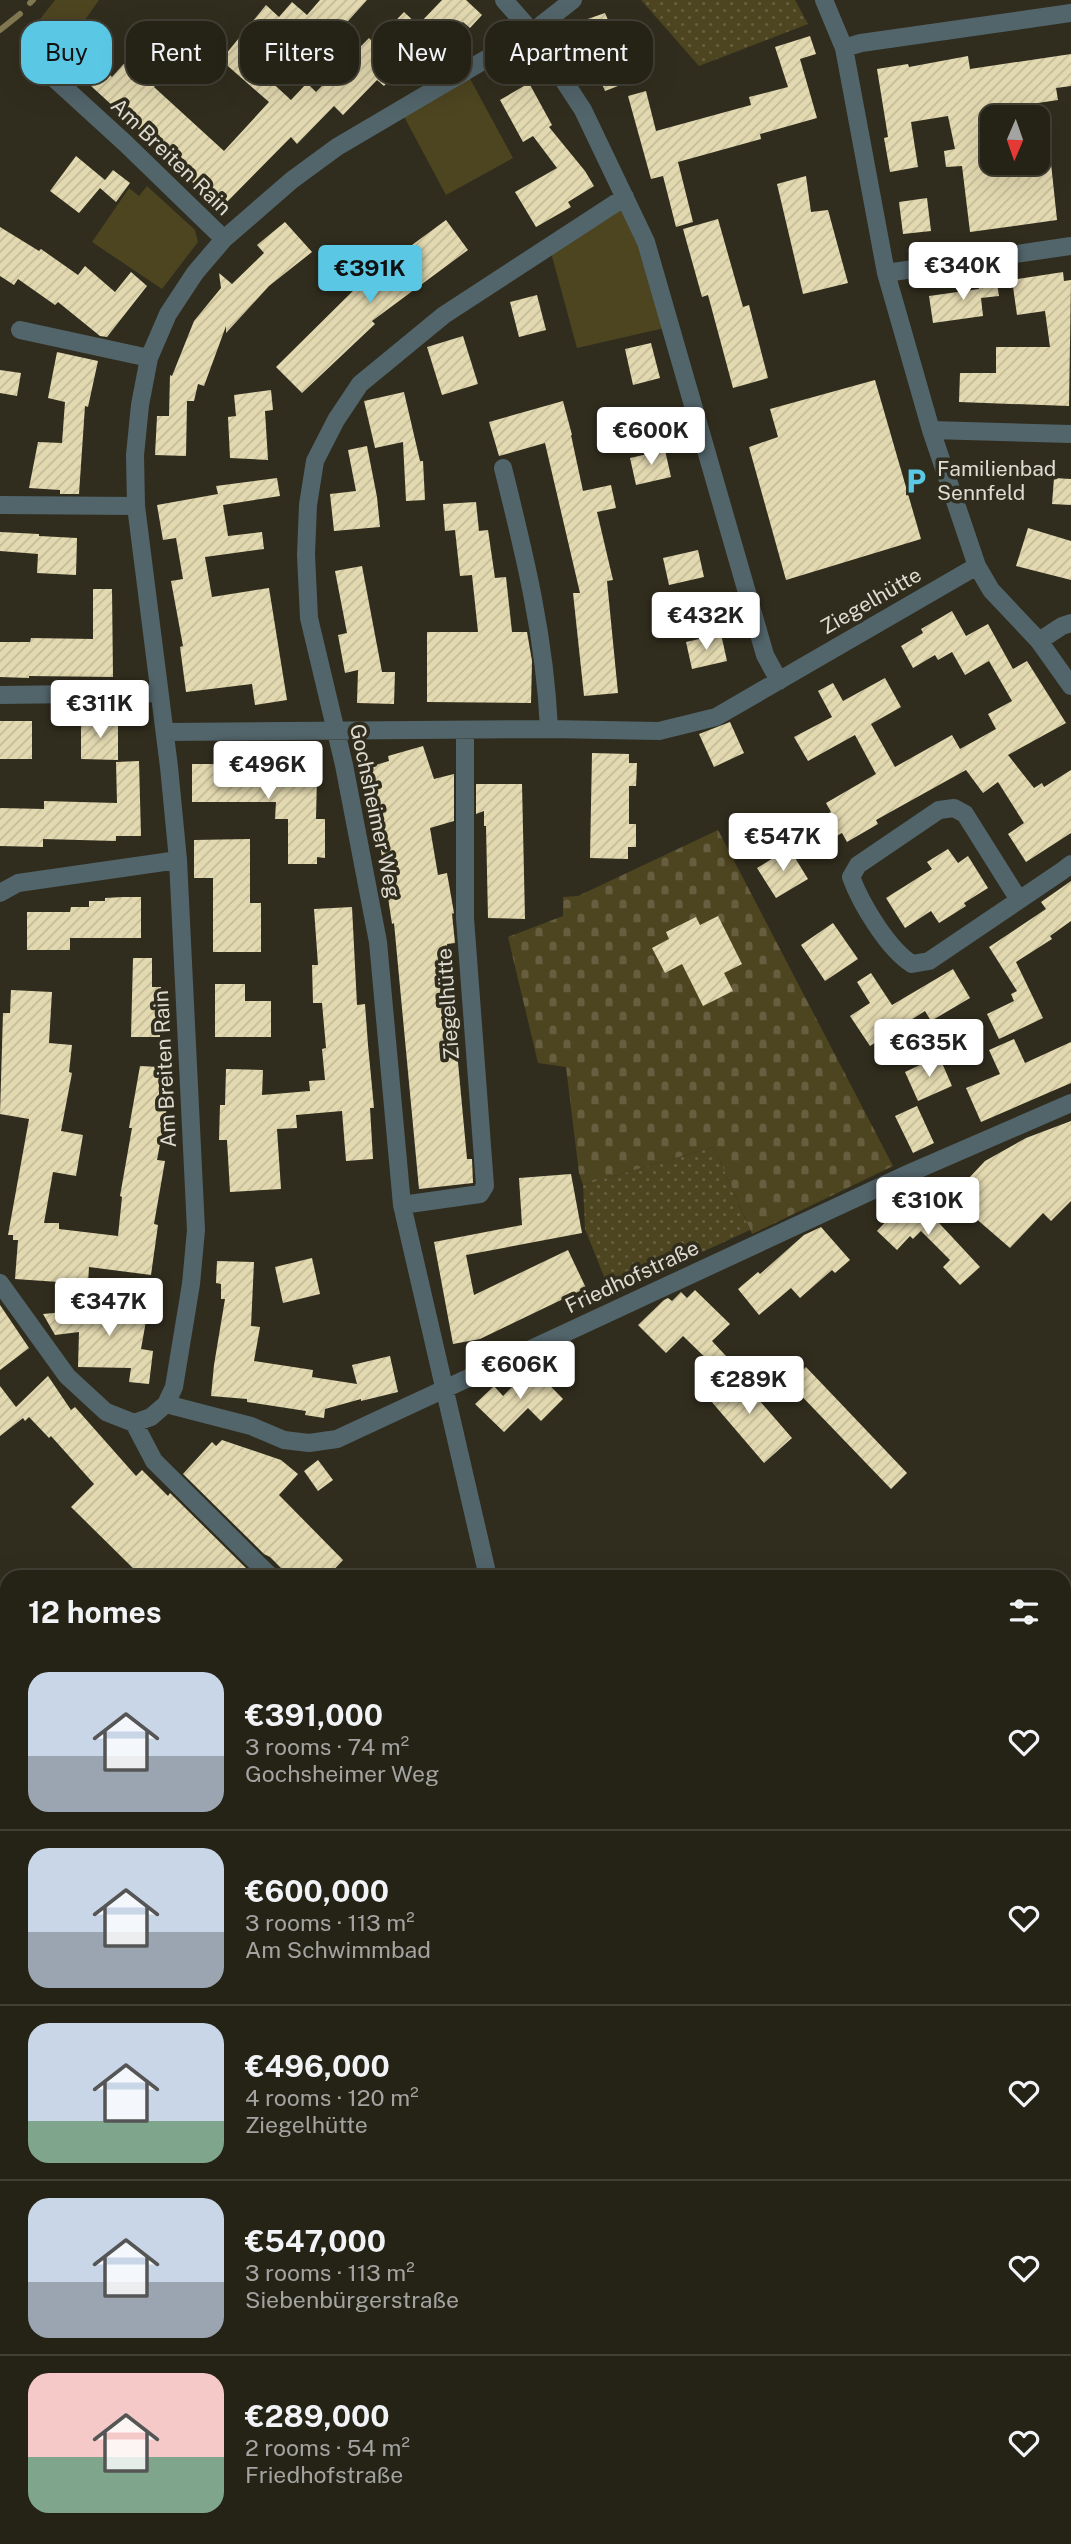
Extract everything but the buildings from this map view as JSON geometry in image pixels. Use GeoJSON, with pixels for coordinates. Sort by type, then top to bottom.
{"type":"FeatureCollection","features":[{"type":"Feature","properties":{"kind":"street"},"geometry":{"type":"LineString","coordinates":[[504,0],[522,21]]}},
{"type":"Feature","properties":{"kind":"street","name":"Am Breiten Rain"},"geometry":{"type":"LineString","coordinates":[[546,21],[573,0]]}},
{"type":"Feature","properties":{"kind":"street"},"geometry":{"type":"LineString","coordinates":[[824,0],[844,48],[886,273],[931,430],[977,566],[991,590],[1039,642],[1071,686]]}},
{"type":"Feature","properties":{"kind":"street"},"geometry":{"type":"LineString","coordinates":[[844,48],[861,43],[1071,13]]}},
{"type":"Feature","properties":{"kind":"street","name":"Am Breiten Rain"},"geometry":{"type":"LineString","coordinates":[[166,1404],[174,1387],[189,1297],[195,1230],[178,860],[165,732],[136,506],[135,455],[140,405],[149,358],[168,314],[195,273],[224,239],[292,180],[337,147],[485,60]]}},
{"type":"Feature","properties":{"kind":"street","name":"Am Breiten Rain"},"geometry":{"type":"LineString","coordinates":[[60,84],[224,239]]}},
{"type":"Feature","properties":{"kind":"street"},"geometry":{"type":"LineString","coordinates":[[566,84],[583,110],[646,242],[765,655],[779,681]]}},
{"type":"Feature","properties":{"kind":"street","name":"Gochsheimer Weg"},"geometry":{"type":"LineString","coordinates":[[486,1570],[401,1205],[378,942],[336,729],[309,618],[306,555],[308,505],[315,461],[360,384],[444,315],[625,197]]}},
{"type":"Feature","properties":{"kind":"street"},"geometry":{"type":"LineString","coordinates":[[886,273],[1071,246]]}},
{"type":"Feature","properties":{"kind":"street"},"geometry":{"type":"LineString","coordinates":[[20,330],[149,358]]}},
{"type":"Feature","properties":{"kind":"street"},"geometry":{"type":"LineString","coordinates":[[931,430],[1071,434]]}},
{"type":"Feature","properties":{"kind":"street"},"geometry":{"type":"LineString","coordinates":[[503,468],[540,626],[548,692],[549,729]]}},
{"type":"Feature","properties":{"kind":"street"},"geometry":{"type":"LineString","coordinates":[[0,505],[136,506]]}},
{"type":"Feature","properties":{"kind":"street","name":"Ziegelhütte"},"geometry":{"type":"LineString","coordinates":[[165,732],[336,729],[659,731],[716,717],[977,566]]}},
{"type":"Feature","properties":{"kind":"street"},"geometry":{"type":"LineString","coordinates":[[1039,642],[1071,623]]}},
{"type":"Feature","properties":{"kind":"street"},"geometry":{"type":"LineString","coordinates":[[0,695],[159,693]]}},
{"type":"Feature","properties":{"kind":"street","name":"Ziegelhütte"},"geometry":{"type":"LineString","coordinates":[[401,1205],[480,1194],[485,1185],[465,918],[465,730]]}},
{"type":"Feature","properties":{"kind":"street"},"geometry":{"type":"LineString","coordinates":[[1019,900],[965,814],[954,808],[939,810],[859,865],[851,877],[857,893],[899,956],[912,964],[929,961],[1019,900],[1071,864]]}},
{"type":"Feature","properties":{"kind":"street"},"geometry":{"type":"LineString","coordinates":[[0,893],[18,883],[178,860]]}},
{"type":"Feature","properties":{"kind":"street","name":"Friedhofstraße"},"geometry":{"type":"LineString","coordinates":[[166,1404],[251,1426],[284,1440],[309,1443],[337,1439],[912,1172],[1071,1103]]}},
{"type":"Feature","properties":{"kind":"street"},"geometry":{"type":"LineString","coordinates":[[0,1283],[67,1376],[106,1412],[135,1423],[151,1417],[166,1404]]}},
{"type":"Feature","properties":{"kind":"street"},"geometry":{"type":"LineString","coordinates":[[135,1423],[154,1461],[264,1570]]}},
{"type":"Feature","properties":{"kind":"green space"},"geometry":{"type":"Polygon","coordinates":[[[55,0],[99,0],[84,21],[39,21],[55,0]]]}},
{"type":"Feature","properties":{"kind":"green space"},"geometry":{"type":"Polygon","coordinates":[[[641,0],[795,0],[808,24],[699,66],[641,0]]]}},
{"type":"Feature","properties":{"kind":"green space"},"geometry":{"type":"Polygon","coordinates":[[[471,81],[513,158],[446,195],[401,111],[451,84],[471,84],[471,81]]]}},
{"type":"Feature","properties":{"kind":"green space"},"geometry":{"type":"Polygon","coordinates":[[[147,186],[195,230],[198,242],[162,289],[92,242],[129,188],[139,196],[147,186]]]}},
{"type":"Feature","properties":{"kind":"green space"},"geometry":{"type":"Polygon","coordinates":[[[624,201],[669,327],[577,348],[550,249],[624,201]]]}},
{"type":"Feature","properties":{"kind":"green space"},"geometry":{"type":"Polygon","coordinates":[[[718,830],[893,1166],[752,1234],[714,1147],[583,1185],[579,1173],[566,1067],[538,1063],[508,937],[563,916],[563,897],[578,896],[718,830]]]}},
{"type":"Feature","properties":{"kind":"green space"},"geometry":{"type":"Polygon","coordinates":[[[714,1147],[750,1230],[611,1294],[585,1229],[583,1185],[714,1147]]]}},
{"type":"Feature","properties":{"kind":"waterway"},"geometry":{"type":"LineString","coordinates":[[30,3],[33,0]]}},
{"type":"Feature","properties":{"kind":"waterway"},"geometry":{"type":"LineString","coordinates":[[0,30],[20,14]]}},
{"type":"Feature","properties":{"kind":"place","name":"Familienbad Sennfeld"},"geometry":{"type":"Point","coordinates":[916,481]}}]}
